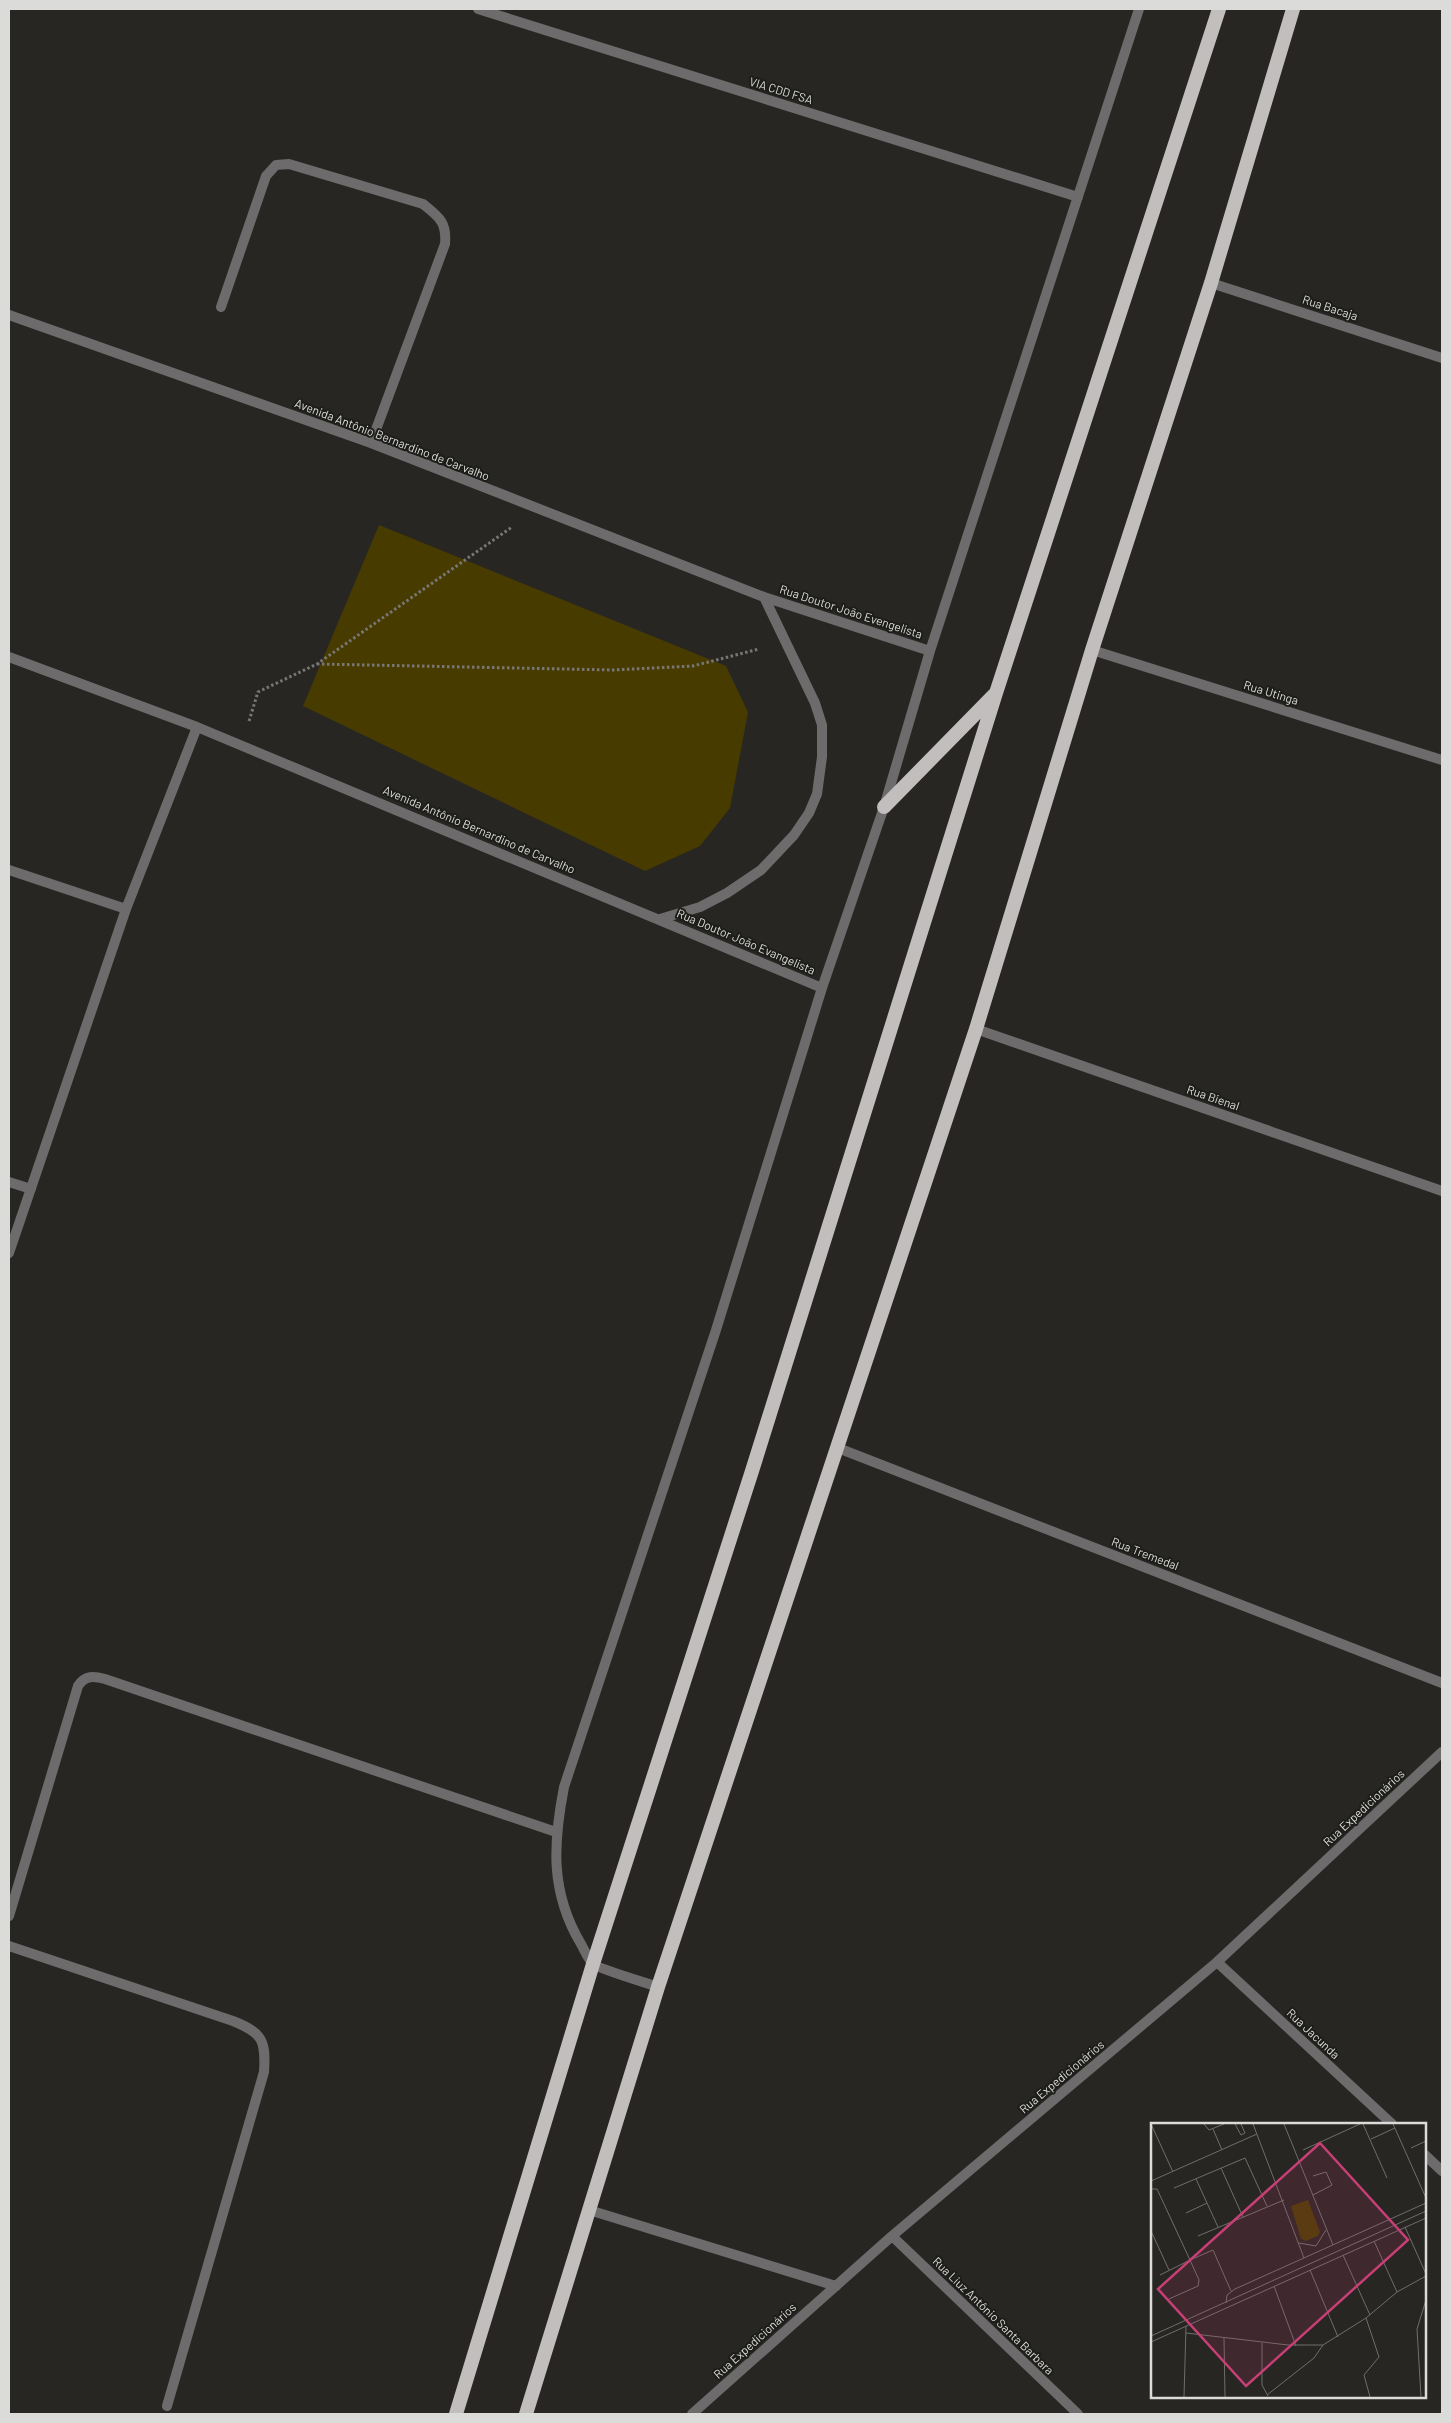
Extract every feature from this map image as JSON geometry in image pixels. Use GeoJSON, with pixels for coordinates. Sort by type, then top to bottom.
{"type":"FeatureCollection","features":[{"type":"Feature","properties":{"kind":"highway"},"geometry":{"type":"LineString","coordinates":[[456,2414],[593,1964],[749,1480],[996,693],[1219,9]]}},
{"type":"Feature","properties":{"kind":"highway"},"geometry":{"type":"LineString","coordinates":[[526,2414],[658,1987],[976,1029],[1092,650],[1211,283],[1293,9]]}},
{"type":"Feature","properties":{"kind":"highway"},"geometry":{"type":"LineString","coordinates":[[884,807],[996,693]]}},
{"type":"Feature","properties":{"kind":"street","name":"VIA CDD FSA"},"geometry":{"type":"LineString","coordinates":[[478,9],[1078,197]]}},
{"type":"Feature","properties":{"kind":"street"},"geometry":{"type":"LineString","coordinates":[[658,1987],[593,1964],[576,1935],[563,1904],[558,1878],[556,1832],[564,1787],[716,1330],[822,988],[884,807],[930,651],[1139,9]]}},
{"type":"Feature","properties":{"kind":"street"},"geometry":{"type":"LineString","coordinates":[[221,307],[266,176],[276,165],[288,164],[423,204],[442,221],[446,231],[445,244],[371,444]]}},
{"type":"Feature","properties":{"kind":"street","name":"Rua Bacaja"},"geometry":{"type":"LineString","coordinates":[[1211,283],[1442,358]]}},
{"type":"Feature","properties":{"kind":"street","name":"Avenida Antônio Bernardino de Carvalho"},"geometry":{"type":"LineString","coordinates":[[9,315],[371,444],[764,597]]}},
{"type":"Feature","properties":{"kind":"street"},"geometry":{"type":"LineString","coordinates":[[660,919],[700,907],[727,893],[761,870],[794,835],[809,813],[817,794],[822,757],[822,725],[815,703],[764,597]]}},
{"type":"Feature","properties":{"kind":"street","name":"Rua Doutor João Evengelista"},"geometry":{"type":"LineString","coordinates":[[764,597],[930,651]]}},
{"type":"Feature","properties":{"kind":"street","name":"Rua Utinga"},"geometry":{"type":"LineString","coordinates":[[1092,650],[1442,760]]}},
{"type":"Feature","properties":{"kind":"street","name":"Avenida Antônio Bernardino de Carvalho"},"geometry":{"type":"LineString","coordinates":[[9,657],[197,727],[660,919]]}},
{"type":"Feature","properties":{"kind":"street"},"geometry":{"type":"LineString","coordinates":[[9,1253],[126,909],[197,727]]}},
{"type":"Feature","properties":{"kind":"street"},"geometry":{"type":"LineString","coordinates":[[9,870],[126,909]]}},
{"type":"Feature","properties":{"kind":"street","name":"Rua Doutor João Evangelista"},"geometry":{"type":"LineString","coordinates":[[660,919],[822,988]]}},
{"type":"Feature","properties":{"kind":"street","name":"Rua Bienal"},"geometry":{"type":"LineString","coordinates":[[976,1029],[1442,1191]]}},
{"type":"Feature","properties":{"kind":"street"},"geometry":{"type":"LineString","coordinates":[[9,1182],[31,1189]]}},
{"type":"Feature","properties":{"kind":"street","name":"Rua Tremedal"},"geometry":{"type":"LineString","coordinates":[[838,1448],[1442,1683]]}},
{"type":"Feature","properties":{"kind":"street"},"geometry":{"type":"LineString","coordinates":[[9,1916],[78,1686],[87,1677],[105,1679],[556,1832]]}},
{"type":"Feature","properties":{"kind":"street","name":"Rua Expedicionários"},"geometry":{"type":"LineString","coordinates":[[692,2414],[892,2236],[1217,1962],[1442,1752]]}},
{"type":"Feature","properties":{"kind":"street"},"geometry":{"type":"LineString","coordinates":[[9,1946],[233,2021],[257,2035],[266,2050],[264,2072],[167,2406]]}},
{"type":"Feature","properties":{"kind":"street","name":"Rua Jacunda"},"geometry":{"type":"LineString","coordinates":[[1217,1962],[1391,2123]]}},
{"type":"Feature","properties":{"kind":"street"},"geometry":{"type":"LineString","coordinates":[[1426,2156],[1442,2171]]}},
{"type":"Feature","properties":{"kind":"street"},"geometry":{"type":"LineString","coordinates":[[589,2210],[836,2286]]}},
{"type":"Feature","properties":{"kind":"street","name":"Rua Liuz Antônio Santa Barbara"},"geometry":{"type":"LineString","coordinates":[[892,2236],[1078,2414]]}},
{"type":"Feature","properties":{"kind":"path"},"geometry":{"type":"LineString","coordinates":[[241,745],[258,692],[317,664],[538,509]]}},
{"type":"Feature","properties":{"kind":"path"},"geometry":{"type":"LineString","coordinates":[[317,664],[614,670],[693,666],[751,652],[784,637]]}},
{"type":"Feature","properties":{"kind":"shaded area"},"geometry":{"type":"Polygon","coordinates":[[[379,525],[726,666],[748,712],[730,808],[700,846],[645,871],[303,706],[379,525]]]}}]}
